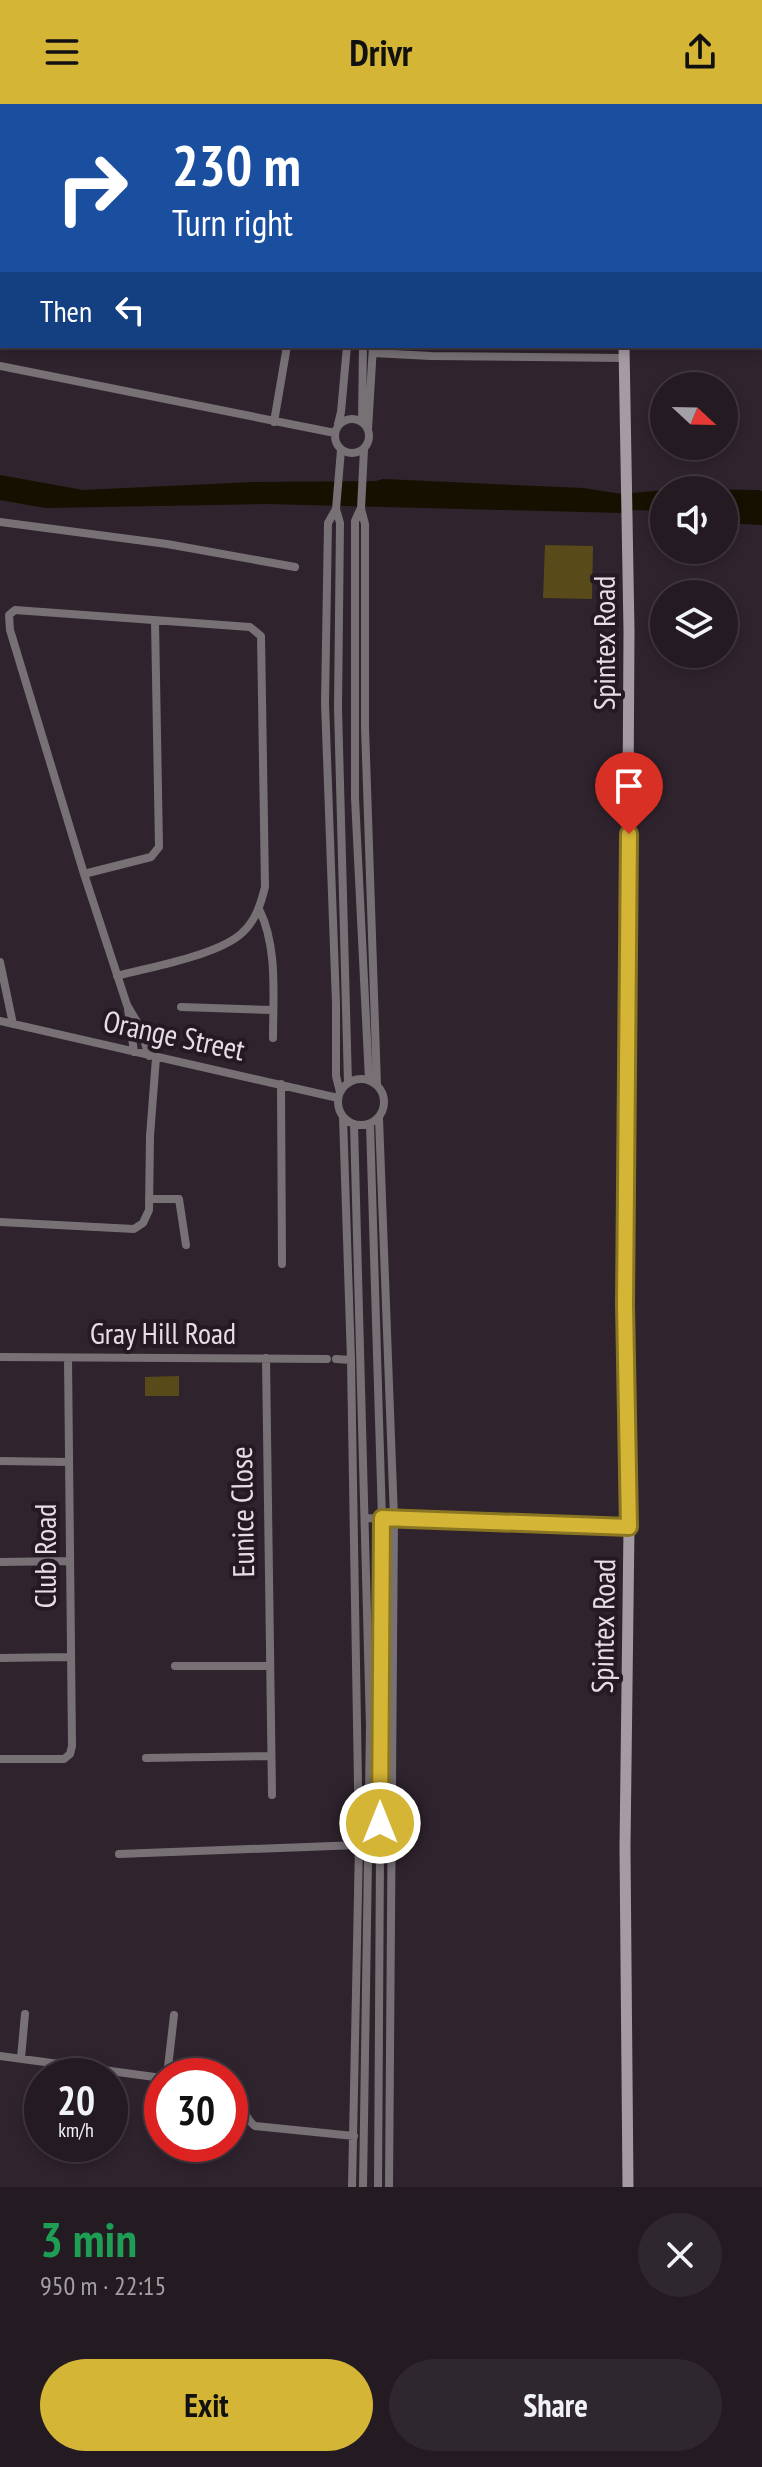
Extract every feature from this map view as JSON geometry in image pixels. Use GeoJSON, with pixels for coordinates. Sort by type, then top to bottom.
{"type":"FeatureCollection","features":[{"type":"Feature","properties":{"kind":"main road","name":"Spintex Road"},"geometry":{"type":"LineString","coordinates":[[624,352],[628,486],[625,1304],[629,1527],[625,1847],[628,2187]]}},
{"type":"Feature","properties":{"kind":"street"},"geometry":{"type":"LineString","coordinates":[[274,422],[287,348]]}},
{"type":"Feature","properties":{"kind":"street"},"geometry":{"type":"LineString","coordinates":[[347,348],[335,442],[341,450],[355,454],[364,449]]}},
{"type":"Feature","properties":{"kind":"street"},"geometry":{"type":"LineString","coordinates":[[363,348],[362,422],[368,430]]}},
{"type":"Feature","properties":{"kind":"street"},"geometry":{"type":"LineString","coordinates":[[373,1082],[365,727],[365,524],[361,509],[364,449],[369,440],[373,349],[476,357],[624,352]]}},
{"type":"Feature","properties":{"kind":"street"},"geometry":{"type":"LineString","coordinates":[[0,366],[274,422],[336,430]]}},
{"type":"Feature","properties":{"kind":"street"},"geometry":{"type":"LineString","coordinates":[[336,430],[345,420],[362,422]]}},
{"type":"Feature","properties":{"kind":"street"},"geometry":{"type":"LineString","coordinates":[[341,450],[336,509],[340,523],[338,708],[348,1083]]}},
{"type":"Feature","properties":{"kind":"street"},"geometry":{"type":"LineString","coordinates":[[336,509],[328,523],[325,703],[336,1076],[339,1108],[343,1117],[351,1360],[359,1845],[352,2187]]}},
{"type":"Feature","properties":{"kind":"street"},"geometry":{"type":"LineString","coordinates":[[0,522],[167,544],[295,567]]}},
{"type":"Feature","properties":{"kind":"street"},"geometry":{"type":"LineString","coordinates":[[117,976],[193,956],[224,944],[243,932],[259,909],[265,887],[261,636],[250,627],[15,610],[9,615],[10,630],[84,874],[117,976],[127,1005],[134,1052]]}},
{"type":"Feature","properties":{"kind":"street"},"geometry":{"type":"LineString","coordinates":[[84,874],[151,857],[159,847],[155,621]]}},
{"type":"Feature","properties":{"kind":"street"},"geometry":{"type":"LineString","coordinates":[[259,909],[268,927],[272,958],[273,1038]]}},
{"type":"Feature","properties":{"kind":"street"},"geometry":{"type":"LineString","coordinates":[[0,962],[13,1024]]}},
{"type":"Feature","properties":{"kind":"street"},"geometry":{"type":"LineString","coordinates":[[0,1222],[134,1229],[143,1223],[149,1210],[153,1057],[127,1005]]}},
{"type":"Feature","properties":{"kind":"street"},"geometry":{"type":"LineString","coordinates":[[181,1007],[273,1010]]}},
{"type":"Feature","properties":{"kind":"street","name":"Orange Street"},"geometry":{"type":"LineString","coordinates":[[0,1021],[153,1057],[339,1095]]}},
{"type":"Feature","properties":{"kind":"street"},"geometry":{"type":"LineString","coordinates":[[339,1095],[348,1083],[358,1079],[373,1082],[383,1093],[385,1103],[379,1118],[394,1518],[389,2187]]}},
{"type":"Feature","properties":{"kind":"street"},"geometry":{"type":"LineString","coordinates":[[281,1084],[282,1264]]}},
{"type":"Feature","properties":{"kind":"street"},"geometry":{"type":"LineString","coordinates":[[343,1117],[354,1124],[370,1124],[379,1118]]}},
{"type":"Feature","properties":{"kind":"street"},"geometry":{"type":"LineString","coordinates":[[354,1124],[370,1726],[363,2187]]}},
{"type":"Feature","properties":{"kind":"street"},"geometry":{"type":"LineString","coordinates":[[370,1124],[382,1518],[378,2187]]}},
{"type":"Feature","properties":{"kind":"street"},"geometry":{"type":"LineString","coordinates":[[149,1199],[179,1199],[186,1245]]}},
{"type":"Feature","properties":{"kind":"street","name":"Gray Hill Road"},"geometry":{"type":"LineString","coordinates":[[0,1357],[351,1360]]}},
{"type":"Feature","properties":{"kind":"street","name":"Club Road"},"geometry":{"type":"LineString","coordinates":[[0,1759],[64,1759],[70,1754],[72,1746],[68,1358]]}},
{"type":"Feature","properties":{"kind":"street","name":"Eunice Close"},"geometry":{"type":"LineString","coordinates":[[266,1358],[272,1795]]}},
{"type":"Feature","properties":{"kind":"street"},"geometry":{"type":"LineString","coordinates":[[0,1461],[69,1462]]}},
{"type":"Feature","properties":{"kind":"street"},"geometry":{"type":"LineString","coordinates":[[366,1518],[629,1527]]}},
{"type":"Feature","properties":{"kind":"street"},"geometry":{"type":"LineString","coordinates":[[0,1562],[70,1561]]}},
{"type":"Feature","properties":{"kind":"street"},"geometry":{"type":"LineString","coordinates":[[0,1658],[70,1657]]}},
{"type":"Feature","properties":{"kind":"street"},"geometry":{"type":"LineString","coordinates":[[175,1666],[269,1666]]}},
{"type":"Feature","properties":{"kind":"street"},"geometry":{"type":"LineString","coordinates":[[146,1758],[271,1756]]}},
{"type":"Feature","properties":{"kind":"street"},"geometry":{"type":"LineString","coordinates":[[119,1854],[359,1845]]}},
{"type":"Feature","properties":{"kind":"street"},"geometry":{"type":"LineString","coordinates":[[21,2058],[25,2014]]}},
{"type":"Feature","properties":{"kind":"street"},"geometry":{"type":"LineString","coordinates":[[167,2058],[174,2015]]}},
{"type":"Feature","properties":{"kind":"street"},"geometry":{"type":"LineString","coordinates":[[0,2056],[144,2074]]}},
{"type":"Feature","properties":{"kind":"street"},"geometry":{"type":"LineString","coordinates":[[248,2122],[255,2126],[354,2136]]}},
{"type":"Feature","properties":{"kind":"shaded area"},"geometry":{"type":"Polygon","coordinates":[[[0,475],[83,490],[383,479],[583,488],[622,494],[650,491],[650,511],[622,513],[266,504],[45,508],[0,500],[0,475]]]}},
{"type":"Feature","properties":{"kind":"shaded area"},"geometry":{"type":"Polygon","coordinates":[[[738,490],[762,491],[762,525],[738,524],[738,490]]]}},
{"type":"Feature","properties":{"kind":"shaded area"},"geometry":{"type":"Polygon","coordinates":[[[545,545],[593,546],[592,599],[543,598],[545,545]]]}},
{"type":"Feature","properties":{"kind":"shaded area"},"geometry":{"type":"Polygon","coordinates":[[[179,1376],[179,1396],[145,1396],[145,1377],[179,1376]]]}},
{"type":"Feature","properties":{"kind":"route"},"geometry":{"type":"LineString","coordinates":[[380,1823],[382,1518],[629,1527],[625,1304],[629,834]]}}]}
